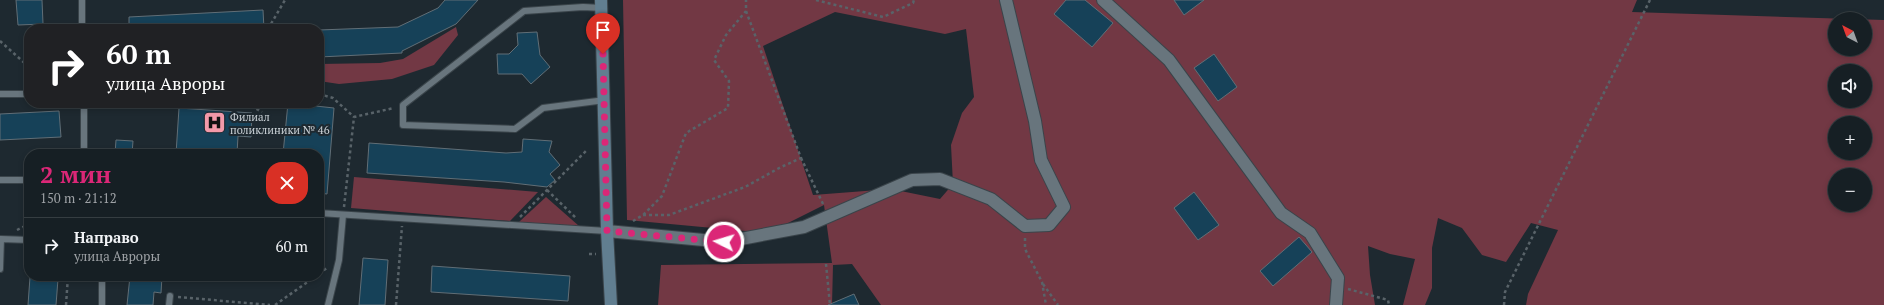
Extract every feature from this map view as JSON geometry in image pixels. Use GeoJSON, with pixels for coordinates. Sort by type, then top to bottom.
{"type":"FeatureCollection","features":[{"type":"Feature","properties":{"kind":"street"},"geometry":{"type":"LineString","coordinates":[[607,231],[724,242],[804,227],[912,180],[940,179],[991,199],[1025,226],[1050,225],[1064,207],[1041,160],[1035,121],[1006,0]]}},
{"type":"Feature","properties":{"kind":"street"},"geometry":{"type":"LineString","coordinates":[[1103,0],[1169,60],[1281,213],[1310,233],[1338,278],[1336,305]]}},
{"type":"Feature","properties":{"kind":"street"},"geometry":{"type":"LineString","coordinates":[[601,4],[605,100],[607,231],[611,305]]}},
{"type":"Feature","properties":{"kind":"lane"},"geometry":{"type":"LineString","coordinates":[[82,0],[82,24]]}},
{"type":"Feature","properties":{"kind":"lane"},"geometry":{"type":"LineString","coordinates":[[601,4],[524,12],[403,105],[403,125],[515,129],[543,108],[605,100]]}},
{"type":"Feature","properties":{"kind":"lane"},"geometry":{"type":"LineString","coordinates":[[0,94],[24,94]]}},
{"type":"Feature","properties":{"kind":"lane"},"geometry":{"type":"LineString","coordinates":[[84,108],[84,149]]}},
{"type":"Feature","properties":{"kind":"lane"},"geometry":{"type":"LineString","coordinates":[[0,180],[24,180]]}},
{"type":"Feature","properties":{"kind":"lane"},"geometry":{"type":"LineString","coordinates":[[324,213],[607,231]]}},
{"type":"Feature","properties":{"kind":"lane"},"geometry":{"type":"LineString","coordinates":[[328,305],[339,260],[342,215]]}},
{"type":"Feature","properties":{"kind":"lane"},"geometry":{"type":"LineString","coordinates":[[0,269],[1,239],[24,240]]}},
{"type":"Feature","properties":{"kind":"lane"},"geometry":{"type":"LineString","coordinates":[[102,281],[102,305]]}},
{"type":"Feature","properties":{"kind":"lane"},"geometry":{"type":"LineString","coordinates":[[169,305],[170,296]]}},
{"type":"Feature","properties":{"kind":"path"},"geometry":{"type":"LineString","coordinates":[[271,24],[285,0]]}},
{"type":"Feature","properties":{"kind":"path"},"geometry":{"type":"LineString","coordinates":[[746,0],[746,11],[801,158],[819,198],[830,216]]}},
{"type":"Feature","properties":{"kind":"path"},"geometry":{"type":"LineString","coordinates":[[816,0],[883,17],[913,3],[914,0]]}},
{"type":"Feature","properties":{"kind":"path"},"geometry":{"type":"LineString","coordinates":[[1504,305],[1505,292],[1650,0]]}},
{"type":"Feature","properties":{"kind":"path"},"geometry":{"type":"LineString","coordinates":[[746,11],[726,35],[714,60],[729,81],[728,108],[686,133],[662,196],[643,216],[669,215],[745,188],[781,167],[801,158]]}},
{"type":"Feature","properties":{"kind":"path"},"geometry":{"type":"LineString","coordinates":[[0,41],[24,63]]}},
{"type":"Feature","properties":{"kind":"path"},"geometry":{"type":"LineString","coordinates":[[324,95],[333,98],[354,117]]}},
{"type":"Feature","properties":{"kind":"path"},"geometry":{"type":"LineString","coordinates":[[354,117],[403,105]]}},
{"type":"Feature","properties":{"kind":"path"},"geometry":{"type":"LineString","coordinates":[[255,108],[262,112]]}},
{"type":"Feature","properties":{"kind":"path"},"geometry":{"type":"LineString","coordinates":[[342,215],[354,117]]}},
{"type":"Feature","properties":{"kind":"path"},"geometry":{"type":"LineString","coordinates":[[513,225],[586,151]]}},
{"type":"Feature","properties":{"kind":"path"},"geometry":{"type":"LineString","coordinates":[[547,190],[588,230]]}},
{"type":"Feature","properties":{"kind":"path"},"geometry":{"type":"LineString","coordinates":[[396,305],[403,218]]}},
{"type":"Feature","properties":{"kind":"path"},"geometry":{"type":"LineString","coordinates":[[1025,226],[1025,249],[1042,282],[1058,305]]}},
{"type":"Feature","properties":{"kind":"path"},"geometry":{"type":"LineString","coordinates":[[826,264],[830,305]]}},
{"type":"Feature","properties":{"kind":"path"},"geometry":{"type":"LineString","coordinates":[[66,305],[68,281]]}},
{"type":"Feature","properties":{"kind":"path"},"geometry":{"type":"LineString","coordinates":[[275,305],[309,281]]}},
{"type":"Feature","properties":{"kind":"path"},"geometry":{"type":"LineString","coordinates":[[1042,282],[1046,305]]}},
{"type":"Feature","properties":{"kind":"path"},"geometry":{"type":"LineString","coordinates":[[1338,287],[1388,300],[1389,305]]}},
{"type":"Feature","properties":{"kind":"path"},"geometry":{"type":"LineString","coordinates":[[170,296],[270,305]]}},
{"type":"Feature","properties":{"kind":"shaded area"},"geometry":{"type":"Polygon","coordinates":[[[623,0],[1637,0],[1632,12],[1828,18],[1828,56],[1872,56],[1872,19],[1884,20],[1884,305],[1526,305],[1528,294],[1558,230],[1531,223],[1506,262],[1482,255],[1462,228],[1438,218],[1432,248],[1432,288],[1425,305],[1403,305],[1415,259],[1390,254],[1368,246],[1370,275],[1375,305],[881,305],[852,264],[833,265],[832,305],[658,305],[661,265],[832,263],[824,205],[768,233],[627,220],[623,0]],[[835,12],[763,46],[813,195],[891,189],[940,199],[953,184],[951,145],[962,113],[974,97],[966,29],[945,34],[835,12]]]}},
{"type":"Feature","properties":{"kind":"shaded area"},"geometry":{"type":"Polygon","coordinates":[[[456,27],[458,35],[434,65],[392,79],[339,84],[324,82],[324,64],[380,63],[403,59],[456,27]]]}},
{"type":"Feature","properties":{"kind":"shaded area"},"geometry":{"type":"Polygon","coordinates":[[[354,177],[538,192],[510,221],[351,208],[354,177]]]}},
{"type":"Feature","properties":{"kind":"shaded area"},"geometry":{"type":"Polygon","coordinates":[[[546,197],[579,226],[519,222],[546,197]]]}},
{"type":"Feature","properties":{"kind":"building"},"geometry":{"type":"Polygon","coordinates":[[[16,0],[42,0],[43,24],[18,25],[16,0]]]}},
{"type":"Feature","properties":{"kind":"building"},"geometry":{"type":"Polygon","coordinates":[[[445,0],[478,0],[456,24],[402,51],[402,53],[324,57],[324,30],[398,27],[438,8],[445,0]]]}},
{"type":"Feature","properties":{"kind":"building"},"geometry":{"type":"Polygon","coordinates":[[[1066,0],[1085,0],[1113,23],[1092,47],[1054,14],[1066,0]]]}},
{"type":"Feature","properties":{"kind":"building"},"geometry":{"type":"Polygon","coordinates":[[[1174,0],[1204,0],[1184,15],[1174,0]]]}},
{"type":"Feature","properties":{"kind":"building"},"geometry":{"type":"Polygon","coordinates":[[[263,10],[264,24],[129,24],[129,17],[263,10]]]}},
{"type":"Feature","properties":{"kind":"building"},"geometry":{"type":"Polygon","coordinates":[[[537,32],[540,55],[550,67],[531,84],[522,74],[498,74],[497,54],[509,54],[518,45],[517,33],[537,32]]]}},
{"type":"Feature","properties":{"kind":"building"},"geometry":{"type":"Polygon","coordinates":[[[1214,54],[1237,87],[1218,101],[1194,68],[1214,54]]]}},
{"type":"Feature","properties":{"kind":"building","name":"Филиал поликлиники № 46"},"geometry":{"type":"Polygon","coordinates":[[[179,108],[252,113],[251,137],[238,136],[237,149],[176,149],[179,108]]]}},
{"type":"Feature","properties":{"kind":"building"},"geometry":{"type":"Polygon","coordinates":[[[288,108],[334,108],[327,194],[324,194],[324,149],[283,149],[288,108]]]}},
{"type":"Feature","properties":{"kind":"building"},"geometry":{"type":"Polygon","coordinates":[[[59,111],[61,137],[0,140],[0,114],[59,111]]]}},
{"type":"Feature","properties":{"kind":"building"},"geometry":{"type":"Polygon","coordinates":[[[523,139],[552,141],[549,152],[560,165],[550,174],[555,180],[547,187],[504,182],[367,173],[369,143],[506,153],[522,152],[523,139]]]}},
{"type":"Feature","properties":{"kind":"building"},"geometry":{"type":"Polygon","coordinates":[[[116,140],[133,141],[132,149],[115,149],[116,140]]]}},
{"type":"Feature","properties":{"kind":"building"},"geometry":{"type":"Polygon","coordinates":[[[1194,192],[1219,225],[1198,240],[1174,208],[1194,192]]]}},
{"type":"Feature","properties":{"kind":"building"},"geometry":{"type":"Polygon","coordinates":[[[1299,237],[1312,252],[1273,286],[1260,271],[1299,237]]]}},
{"type":"Feature","properties":{"kind":"building"},"geometry":{"type":"Polygon","coordinates":[[[363,258],[388,260],[385,305],[359,305],[363,258]]]}},
{"type":"Feature","properties":{"kind":"building"},"geometry":{"type":"Polygon","coordinates":[[[432,266],[570,276],[568,301],[431,292],[432,266]]]}},
{"type":"Feature","properties":{"kind":"building"},"geometry":{"type":"Polygon","coordinates":[[[30,281],[58,281],[56,305],[28,305],[30,281]]]}},
{"type":"Feature","properties":{"kind":"building"},"geometry":{"type":"Polygon","coordinates":[[[129,281],[162,281],[161,293],[154,292],[153,305],[127,305],[129,281]]]}},
{"type":"Feature","properties":{"kind":"building"},"geometry":{"type":"Polygon","coordinates":[[[854,294],[859,305],[828,305],[854,294]]]}},
{"type":"Feature","properties":{"kind":"place","name":"Филиал поликлиники № 46"},"geometry":{"type":"Point","coordinates":[215,123]}},
{"type":"Feature","properties":{"kind":"route"},"geometry":{"type":"LineString","coordinates":[[603,54],[607,231],[724,242]]}}]}
